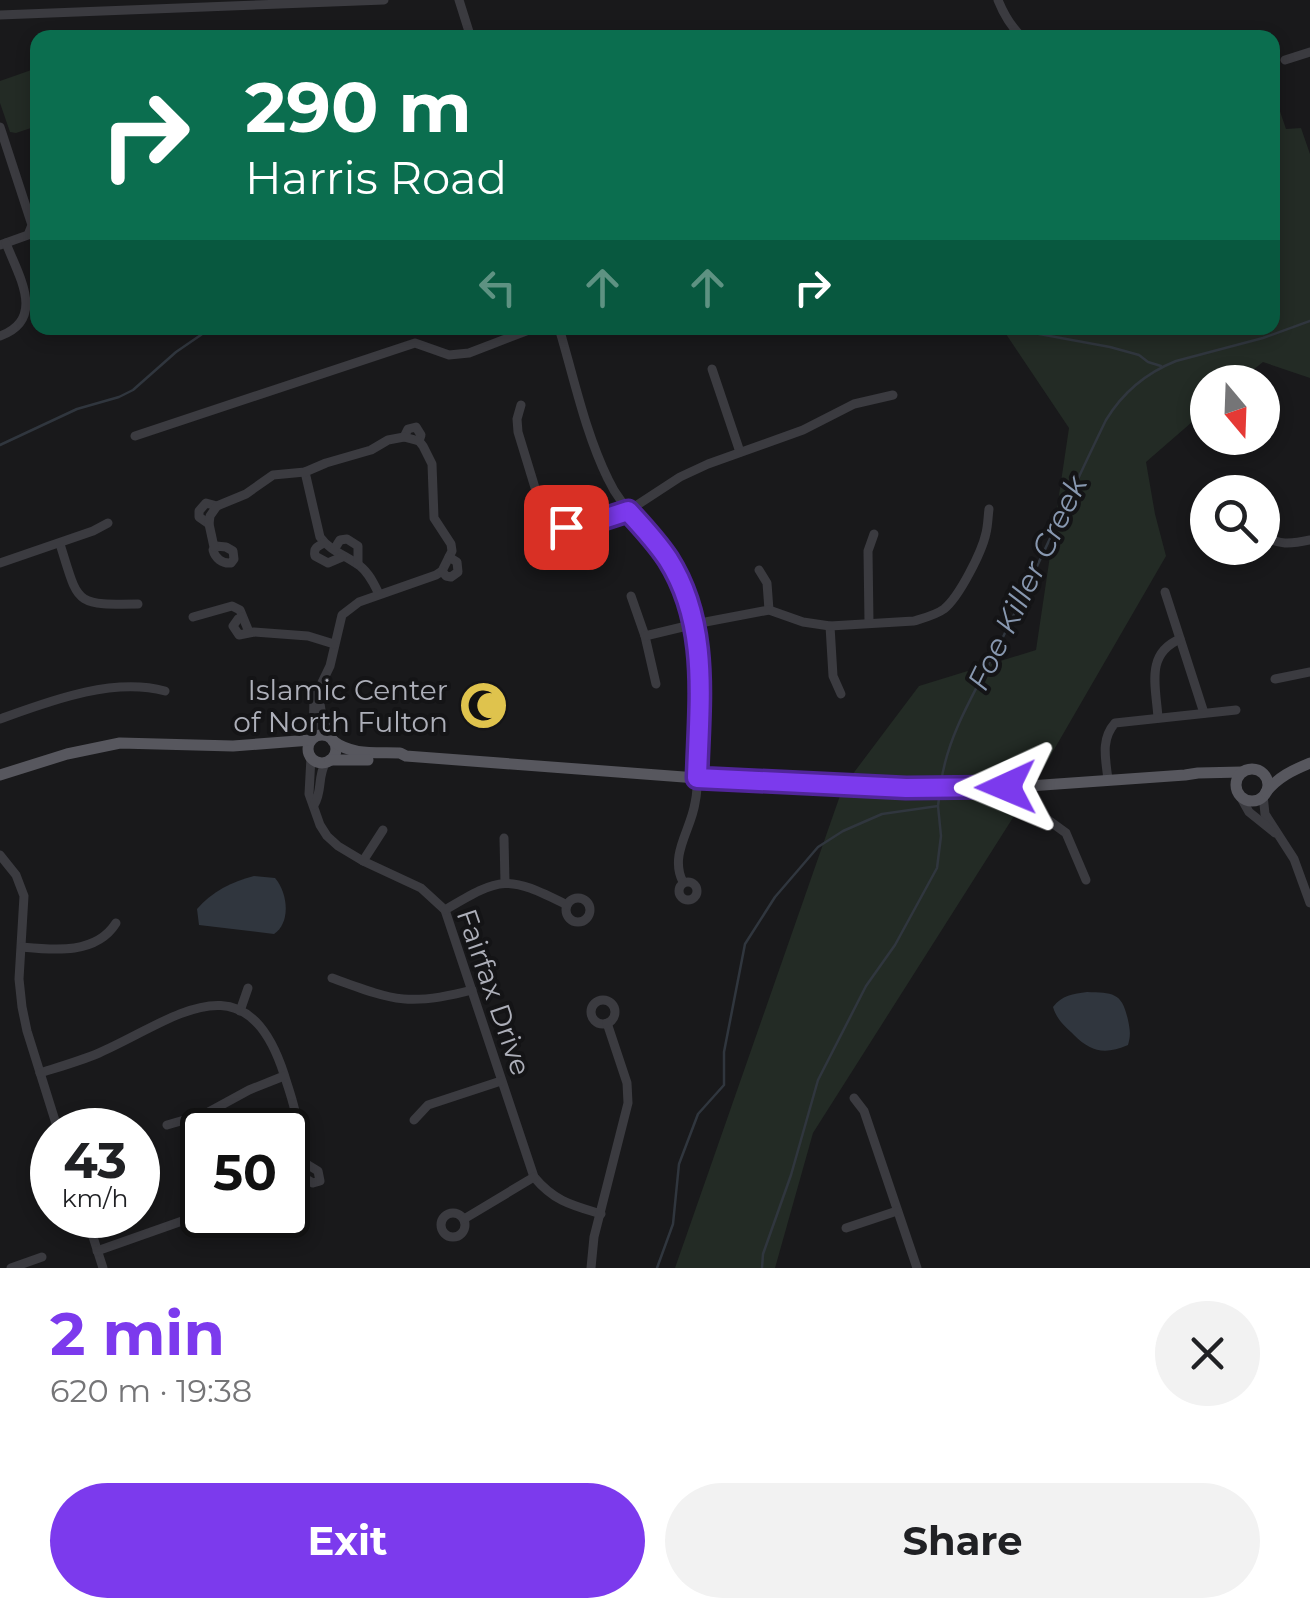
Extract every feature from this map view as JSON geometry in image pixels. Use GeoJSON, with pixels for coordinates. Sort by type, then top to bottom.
{"type":"FeatureCollection","features":[{"type":"Feature","properties":{"kind":"main road"},"geometry":{"type":"LineString","coordinates":[[0,775],[67,754],[120,743],[233,746],[320,735],[356,752],[847,786],[1028,786],[1242,772],[1310,762]]}},
{"type":"Feature","properties":{"kind":"main road"},"geometry":{"type":"LineString","coordinates":[[310,756],[308,746],[312,739]]}},
{"type":"Feature","properties":{"kind":"main road"},"geometry":{"type":"LineString","coordinates":[[328,761],[335,752],[332,739]]}},
{"type":"Feature","properties":{"kind":"main road"},"geometry":{"type":"LineString","coordinates":[[233,746],[291,750],[319,762],[399,760],[406,756]]}},
{"type":"Feature","properties":{"kind":"main road"},"geometry":{"type":"LineString","coordinates":[[1186,776],[1222,782],[1254,800],[1273,782],[1310,762]]}},
{"type":"Feature","properties":{"kind":"main road"},"geometry":{"type":"LineString","coordinates":[[1259,770],[1267,782],[1264,794]]}},
{"type":"Feature","properties":{"kind":"main road"},"geometry":{"type":"LineString","coordinates":[[1239,794],[1236,780],[1242,772]]}},
{"type":"Feature","properties":{"kind":"street"},"geometry":{"type":"LineString","coordinates":[[0,15],[384,0]]}},
{"type":"Feature","properties":{"kind":"street"},"geometry":{"type":"LineString","coordinates":[[459,0],[468,30]]}},
{"type":"Feature","properties":{"kind":"street"},"geometry":{"type":"LineString","coordinates":[[998,0],[1015,30]]}},
{"type":"Feature","properties":{"kind":"street"},"geometry":{"type":"LineString","coordinates":[[1285,60],[1310,52]]}},
{"type":"Feature","properties":{"kind":"street"},"geometry":{"type":"LineString","coordinates":[[0,127],[30,219]]}},
{"type":"Feature","properties":{"kind":"street"},"geometry":{"type":"LineString","coordinates":[[0,336],[17,326],[28,305],[3,244],[28,235],[30,230]]}},
{"type":"Feature","properties":{"kind":"street"},"geometry":{"type":"LineString","coordinates":[[135,436],[416,343],[449,356],[469,353],[516,335]]}},
{"type":"Feature","properties":{"kind":"street"},"geometry":{"type":"LineString","coordinates":[[561,335],[608,478],[628,511],[668,559],[682,584],[695,624],[699,655],[696,804],[681,843],[678,865],[683,882]]}},
{"type":"Feature","properties":{"kind":"street"},"geometry":{"type":"LineString","coordinates":[[712,369],[740,452]]}},
{"type":"Feature","properties":{"kind":"street"},"geometry":{"type":"LineString","coordinates":[[521,405],[518,432],[540,504],[548,517],[573,527],[628,511],[680,477],[802,430],[854,404],[893,395]]}},
{"type":"Feature","properties":{"kind":"street"},"geometry":{"type":"LineString","coordinates":[[214,548],[208,524],[199,517],[199,510],[206,503],[216,506],[246,494],[273,476],[305,472],[371,450],[416,427],[421,436],[419,442],[432,464],[434,518],[451,544],[449,557],[458,562],[458,572],[448,577],[442,571],[379,594],[342,615],[330,666],[312,705],[312,739]]}},
{"type":"Feature","properties":{"kind":"street"},"geometry":{"type":"LineString","coordinates":[[305,472],[317,530],[324,543],[358,564],[379,594]]}},
{"type":"Feature","properties":{"kind":"street"},"geometry":{"type":"LineString","coordinates":[[645,636],[769,610],[830,626],[914,621],[942,611],[978,557],[989,509]]}},
{"type":"Feature","properties":{"kind":"street"},"geometry":{"type":"LineString","coordinates":[[0,563],[93,532],[108,523]]}},
{"type":"Feature","properties":{"kind":"street"},"geometry":{"type":"LineString","coordinates":[[868,623],[868,552],[874,534]]}},
{"type":"Feature","properties":{"kind":"street"},"geometry":{"type":"LineString","coordinates":[[324,543],[314,550],[320,560],[328,563],[339,553],[340,540],[352,541],[358,546],[358,564]]}},
{"type":"Feature","properties":{"kind":"street"},"geometry":{"type":"LineString","coordinates":[[1280,543],[1310,540]]}},
{"type":"Feature","properties":{"kind":"street"},"geometry":{"type":"LineString","coordinates":[[60,544],[73,587],[80,597],[100,605],[138,604]]}},
{"type":"Feature","properties":{"kind":"street"},"geometry":{"type":"LineString","coordinates":[[759,570],[766,583],[769,610]]}},
{"type":"Feature","properties":{"kind":"street"},"geometry":{"type":"LineString","coordinates":[[1165,592],[1204,713]]}},
{"type":"Feature","properties":{"kind":"street"},"geometry":{"type":"LineString","coordinates":[[631,596],[656,684]]}},
{"type":"Feature","properties":{"kind":"street"},"geometry":{"type":"LineString","coordinates":[[193,618],[232,606],[242,616],[234,623],[235,632],[242,636],[249,632],[308,636],[334,644]]}},
{"type":"Feature","properties":{"kind":"street"},"geometry":{"type":"LineString","coordinates":[[830,626],[832,676],[842,694]]}},
{"type":"Feature","properties":{"kind":"street"},"geometry":{"type":"LineString","coordinates":[[1158,718],[1154,674],[1158,657],[1168,644],[1180,638]]}},
{"type":"Feature","properties":{"kind":"street"},"geometry":{"type":"LineString","coordinates":[[1275,679],[1310,672]]}},
{"type":"Feature","properties":{"kind":"street"},"geometry":{"type":"LineString","coordinates":[[0,719],[79,692],[150,687],[165,692]]}},
{"type":"Feature","properties":{"kind":"street"},"geometry":{"type":"LineString","coordinates":[[318,689],[332,739]]}},
{"type":"Feature","properties":{"kind":"street"},"geometry":{"type":"LineString","coordinates":[[1108,780],[1105,744],[1107,732],[1114,724],[1236,710]]}},
{"type":"Feature","properties":{"kind":"street","name":"Fairfax Drive"},"geometry":{"type":"LineString","coordinates":[[310,756],[309,794],[327,836],[363,861],[421,888],[445,910],[534,1176]]}},
{"type":"Feature","properties":{"kind":"street"},"geometry":{"type":"LineString","coordinates":[[314,805],[320,797],[320,773],[328,761]]}},
{"type":"Feature","properties":{"kind":"street"},"geometry":{"type":"LineString","coordinates":[[1028,786],[1044,817],[1066,833],[1086,880]]}},
{"type":"Feature","properties":{"kind":"street"},"geometry":{"type":"LineString","coordinates":[[1239,794],[1249,812],[1277,834]]}},
{"type":"Feature","properties":{"kind":"street"},"geometry":{"type":"LineString","coordinates":[[1264,794],[1266,814],[1294,859],[1310,903]]}},
{"type":"Feature","properties":{"kind":"street"},"geometry":{"type":"LineString","coordinates":[[363,861],[382,830]]}},
{"type":"Feature","properties":{"kind":"street"},"geometry":{"type":"LineString","coordinates":[[504,838],[505,883]]}},
{"type":"Feature","properties":{"kind":"street"},"geometry":{"type":"LineString","coordinates":[[0,855],[16,875],[24,896],[22,1007],[51,1108]]}},
{"type":"Feature","properties":{"kind":"street"},"geometry":{"type":"LineString","coordinates":[[445,910],[480,889],[505,883],[530,887],[567,904]]}},
{"type":"Feature","properties":{"kind":"street"},"geometry":{"type":"LineString","coordinates":[[22,946],[77,948],[102,937],[116,923]]}},
{"type":"Feature","properties":{"kind":"street"},"geometry":{"type":"LineString","coordinates":[[332,978],[383,997],[406,1001],[472,990]]}},
{"type":"Feature","properties":{"kind":"street"},"geometry":{"type":"LineString","coordinates":[[240,1011],[248,988]]}},
{"type":"Feature","properties":{"kind":"street"},"geometry":{"type":"LineString","coordinates":[[40,1073],[96,1054],[191,1008],[216,1005],[240,1011],[256,1021],[268,1036],[294,1108]]}},
{"type":"Feature","properties":{"kind":"street"},"geometry":{"type":"LineString","coordinates":[[591,1268],[594,1237],[628,1103],[626,1083],[607,1023]]}},
{"type":"Feature","properties":{"kind":"street"},"geometry":{"type":"LineString","coordinates":[[167,1126],[205,1114],[284,1076]]}},
{"type":"Feature","properties":{"kind":"street"},"geometry":{"type":"LineString","coordinates":[[414,1120],[428,1105],[501,1081]]}},
{"type":"Feature","properties":{"kind":"street"},"geometry":{"type":"LineString","coordinates":[[854,1098],[864,1112],[916,1268]]}},
{"type":"Feature","properties":{"kind":"street"},"geometry":{"type":"LineString","coordinates":[[310,1166],[318,1171],[320,1182],[310,1182]]}},
{"type":"Feature","properties":{"kind":"street"},"geometry":{"type":"LineString","coordinates":[[464,1219],[534,1176],[559,1200],[601,1214]]}},
{"type":"Feature","properties":{"kind":"street"},"geometry":{"type":"LineString","coordinates":[[846,1228],[897,1211]]}},
{"type":"Feature","properties":{"kind":"street"},"geometry":{"type":"LineString","coordinates":[[97,1250],[180,1222]]}},
{"type":"Feature","properties":{"kind":"street"},"geometry":{"type":"LineString","coordinates":[[93,1238],[103,1268]]}},
{"type":"Feature","properties":{"kind":"street"},"geometry":{"type":"LineString","coordinates":[[11,1268],[42,1257]]}},
{"type":"Feature","properties":{"kind":"shaded area"},"geometry":{"type":"Polygon","coordinates":[[[30,70],[30,128],[10,132],[0,103],[0,81],[30,70]]]}},
{"type":"Feature","properties":{"kind":"shaded area"},"geometry":{"type":"Polygon","coordinates":[[[1280,111],[1286,129],[1301,128],[1310,154],[1310,378],[1263,362],[1190,365],[1190,424],[1146,462],[1166,556],[1033,786],[813,1133],[775,1268],[675,1268],[843,787],[919,686],[1036,650],[1069,428],[1007,335],[1280,335],[1280,111]]]}},
{"type":"Feature","properties":{"kind":"shaded area"},"geometry":{"type":"Polygon","coordinates":[[[254,876],[275,878],[283,892],[285,915],[274,934],[199,925],[197,909],[209,897],[254,876]]]}},
{"type":"Feature","properties":{"kind":"shaded area"},"geometry":{"type":"Polygon","coordinates":[[[1087,992],[1119,999],[1129,1024],[1128,1045],[1105,1051],[1092,1048],[1059,1019],[1053,1007],[1056,1003],[1087,992]]]}},
{"type":"Feature","properties":{"kind":"waterway","name":"Foe Killer Creek"},"geometry":{"type":"LineString","coordinates":[[1280,332],[1310,321]]}},
{"type":"Feature","properties":{"kind":"waterway"},"geometry":{"type":"LineString","coordinates":[[0,445],[77,409],[133,390],[201,335]]}},
{"type":"Feature","properties":{"kind":"waterway"},"geometry":{"type":"LineString","coordinates":[[1045,335],[1110,347],[1161,366]]}},
{"type":"Feature","properties":{"kind":"waterway","name":"Foe Killer Creek"},"geometry":{"type":"LineString","coordinates":[[941,783],[966,707],[1106,420],[1120,401],[1145,378],[1176,361],[1271,335]]}},
{"type":"Feature","properties":{"kind":"waterway","name":"Foe Killer Creek"},"geometry":{"type":"LineString","coordinates":[[657,1268],[673,1224],[679,1164],[698,1114],[724,1085],[724,1052],[745,944],[775,897],[818,847],[882,814],[938,806],[940,791]]}},
{"type":"Feature","properties":{"kind":"waterway"},"geometry":{"type":"LineString","coordinates":[[762,1268],[763,1254],[818,1080],[866,986],[895,945],[937,868],[941,836],[938,806]]}},
{"type":"Feature","properties":{"kind":"place","name":"Islamic Center of North Fulton"},"geometry":{"type":"Point","coordinates":[483,706]}},
{"type":"Feature","properties":{"kind":"route"},"geometry":{"type":"LineString","coordinates":[[566,527],[582,526],[628,511],[651,536],[682,584],[695,624],[699,655],[697,778],[906,788],[1006,787]]}}]}
